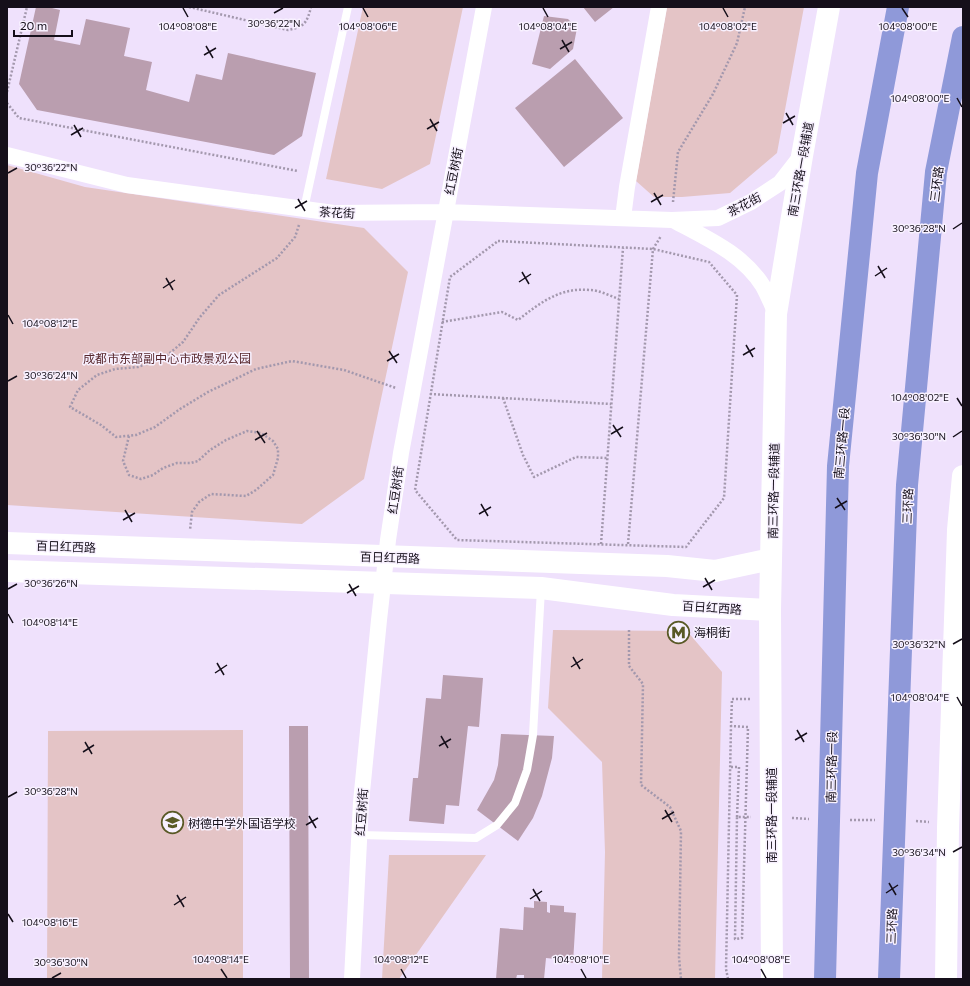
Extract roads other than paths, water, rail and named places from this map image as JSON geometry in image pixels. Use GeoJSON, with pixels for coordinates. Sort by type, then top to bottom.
{"type":"FeatureCollection","features":[{"type":"Feature","properties":{"kind":"highway","name":"南三环路一段"},"geometry":{"type":"LineString","coordinates":[[826,979],[838,466],[866,173],[898,7]]}},
{"type":"Feature","properties":{"kind":"highway","name":"三环路"},"geometry":{"type":"LineString","coordinates":[[889,979],[907,485],[936,172],[963,37]]}},
{"type":"Feature","properties":{"kind":"street","name":"红豆树街"},"geometry":{"type":"LineString","coordinates":[[352,979],[361,802],[386,557],[401,453],[484,7]]}},
{"type":"Feature","properties":{"kind":"street"},"geometry":{"type":"LineString","coordinates":[[624,218],[629,179],[659,7]]}},
{"type":"Feature","properties":{"kind":"street","name":"南三环路一段辅道"},"geometry":{"type":"LineString","coordinates":[[772,979],[770,610],[776,314],[802,156],[829,7]]}},
{"type":"Feature","properties":{"kind":"street","name":"茶花街"},"geometry":{"type":"LineString","coordinates":[[7,155],[127,185],[334,213],[445,212],[672,220],[718,218],[751,202],[780,183],[802,156]]}},
{"type":"Feature","properties":{"kind":"street","name":"茶花街"},"geometry":{"type":"LineString","coordinates":[[672,220],[729,251],[751,270],[763,287],[776,314]]}},
{"type":"Feature","properties":{"kind":"street"},"geometry":{"type":"LineString","coordinates":[[946,979],[948,820],[958,530],[963,476]]}},
{"type":"Feature","properties":{"kind":"street","name":"百日红西路"},"geometry":{"type":"LineString","coordinates":[[7,544],[666,566],[715,571],[771,559]]}},
{"type":"Feature","properties":{"kind":"street","name":"百日红西路"},"geometry":{"type":"LineString","coordinates":[[7,571],[541,588],[673,605],[770,610]]}},
{"type":"Feature","properties":{"kind":"lane"},"geometry":{"type":"LineString","coordinates":[[304,209],[348,7]]}},
{"type":"Feature","properties":{"kind":"lane"},"geometry":{"type":"LineString","coordinates":[[360,835],[476,838],[497,825],[515,802],[527,770],[533,735],[541,588]]}},
{"type":"Feature","properties":{"kind":"place","name":"海桐街"},"geometry":{"type":"Point","coordinates":[679,632]}},
{"type":"Feature","properties":{"kind":"place","name":"树德中学外国语学校"},"geometry":{"type":"Point","coordinates":[173,823]}},
{"type":"Feature","properties":{"kind":"park label","name":"成都市东部副中心市政景观公园"},"geometry":{"type":"Point","coordinates":[167,358]}}]}
